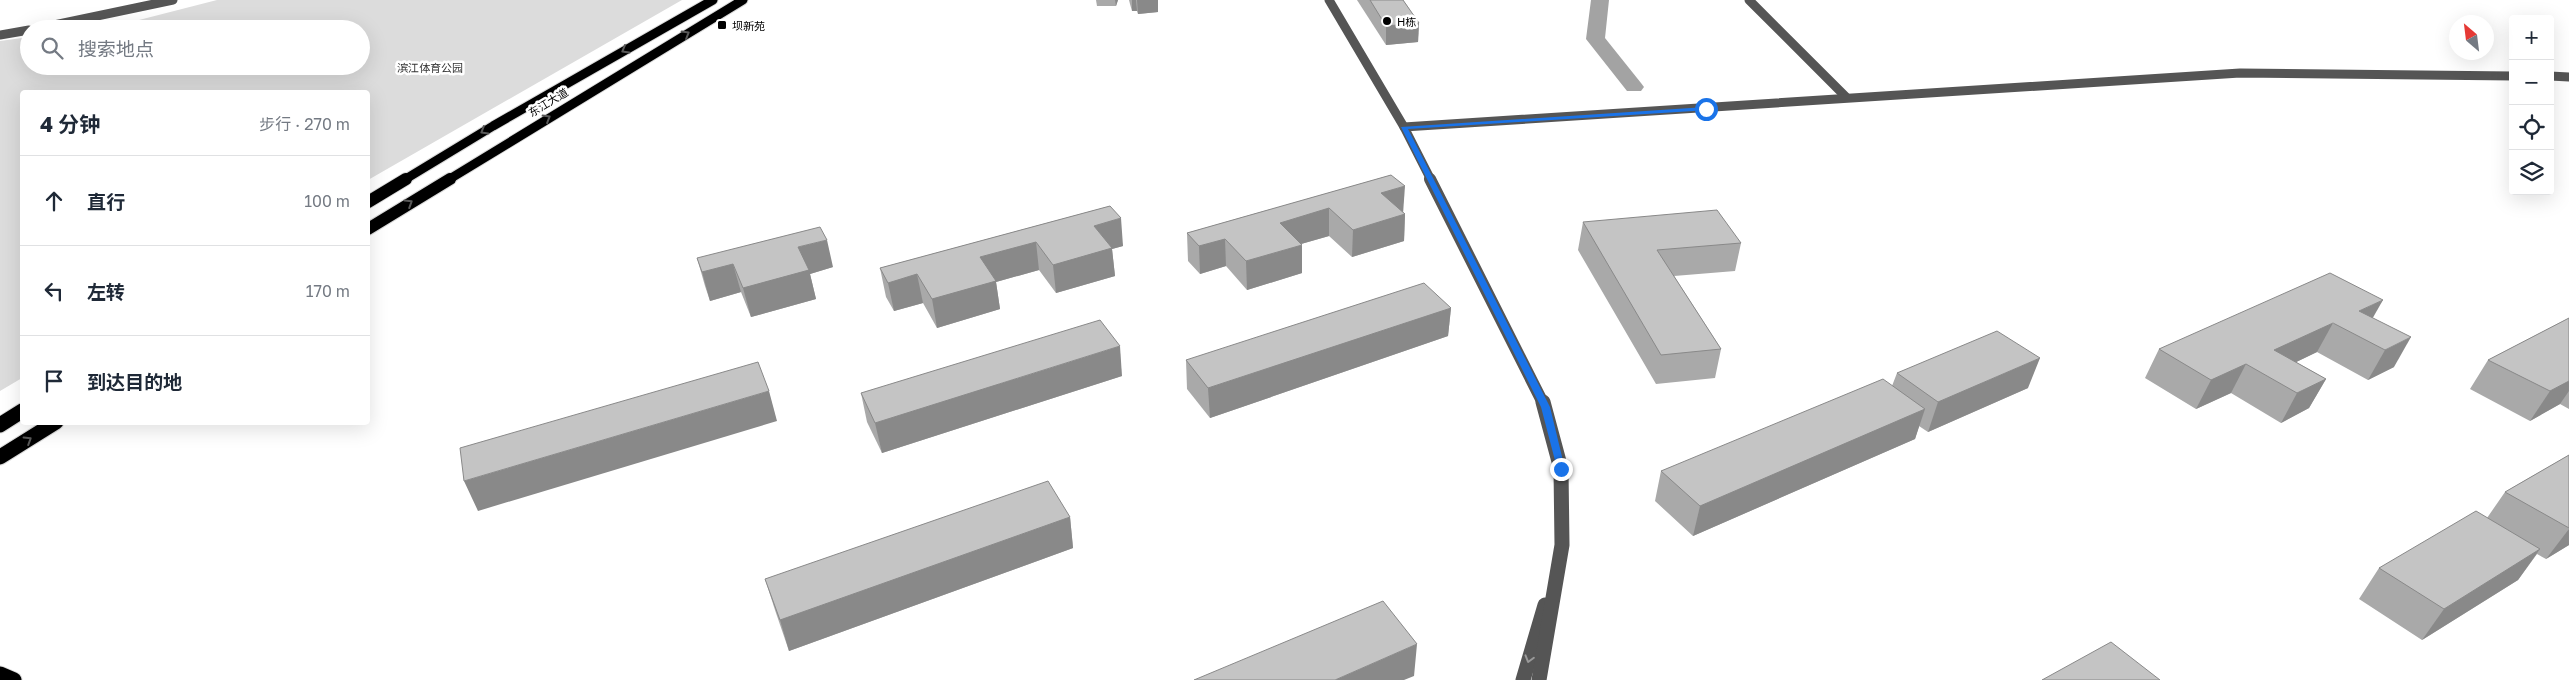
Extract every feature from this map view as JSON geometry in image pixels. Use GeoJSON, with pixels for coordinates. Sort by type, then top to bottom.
{"type":"FeatureCollection","features":[{"type":"Feature","properties":{"kind":"main road","name":"东江大道"},"geometry":{"type":"LineString","coordinates":[[370,201],[493,126],[713,0]]}},
{"type":"Feature","properties":{"kind":"main road","name":"东江大道"},"geometry":{"type":"LineString","coordinates":[[370,228],[744,0]]}},
{"type":"Feature","properties":{"kind":"main road"},"geometry":{"type":"LineString","coordinates":[[0,425],[20,413]]}},
{"type":"Feature","properties":{"kind":"main road"},"geometry":{"type":"LineString","coordinates":[[0,457],[51,425]]}},
{"type":"Feature","properties":{"kind":"main road"},"geometry":{"type":"LineString","coordinates":[[0,674],[14,680]]}},
{"type":"Feature","properties":{"kind":"street"},"geometry":{"type":"LineString","coordinates":[[78,20],[173,0]]}},
{"type":"Feature","properties":{"kind":"street"},"geometry":{"type":"LineString","coordinates":[[1329,0],[1404,127],[1545,407],[1561,469],[1562,545],[1539,680]]}},
{"type":"Feature","properties":{"kind":"street"},"geometry":{"type":"LineString","coordinates":[[1749,0],[1846,96]]}},
{"type":"Feature","properties":{"kind":"street"},"geometry":{"type":"LineString","coordinates":[[0,34],[20,31]]}},
{"type":"Feature","properties":{"kind":"street"},"geometry":{"type":"LineString","coordinates":[[1404,127],[1706,109],[1846,96],[2240,73],[2509,76]]}},
{"type":"Feature","properties":{"kind":"street"},"geometry":{"type":"LineString","coordinates":[[2554,76],[2569,76]]}},
{"type":"Feature","properties":{"kind":"street"},"geometry":{"type":"LineString","coordinates":[[1523,680],[1562,545]]}},
{"type":"Feature","properties":{"kind":"green space","name":"滨江体育公园"},"geometry":{"type":"Polygon","coordinates":[[[217,0],[682,0],[370,179],[370,90],[20,90],[20,379],[0,391],[0,41],[20,38],[20,75],[370,75],[370,20],[139,20],[217,0]]]}},
{"type":"Feature","properties":{"kind":"building"},"geometry":{"type":"Polygon","coordinates":[[[1370,0],[1403,0],[1419,23],[1386,26],[1370,0]]]}},
{"type":"Feature","properties":{"kind":"building"},"geometry":{"type":"Polygon","coordinates":[[[1391,175],[1405,186],[1381,193],[1405,214],[1353,230],[1329,208],[1280,223],[1302,245],[1246,261],[1225,239],[1199,246],[1187,233],[1391,175]]]}},
{"type":"Feature","properties":{"kind":"building"},"geometry":{"type":"Polygon","coordinates":[[[1110,206],[1121,218],[1094,226],[1112,248],[1053,265],[1036,242],[980,257],[996,281],[932,299],[917,274],[888,283],[880,268],[1110,206]]]}},
{"type":"Feature","properties":{"kind":"building"},"geometry":{"type":"Polygon","coordinates":[[[1717,210],[1741,243],[1657,250],[1721,349],[1661,355],[1583,222],[1717,210]]]}},
{"type":"Feature","properties":{"kind":"building"},"geometry":{"type":"Polygon","coordinates":[[[820,227],[827,240],[798,247],[809,270],[743,288],[733,264],[702,272],[697,258],[820,227]]]}},
{"type":"Feature","properties":{"kind":"building"},"geometry":{"type":"Polygon","coordinates":[[[2330,273],[2383,300],[2359,311],[2411,337],[2385,350],[2333,323],[2274,350],[2326,379],[2297,393],[2246,364],[2211,380],[2159,349],[2330,273]]]}},
{"type":"Feature","properties":{"kind":"building"},"geometry":{"type":"Polygon","coordinates":[[[1424,283],[1451,308],[1208,388],[1186,360],[1424,283]]]}},
{"type":"Feature","properties":{"kind":"building"},"geometry":{"type":"Polygon","coordinates":[[[2569,318],[2569,381],[2550,391],[2488,360],[2569,318]]]}},
{"type":"Feature","properties":{"kind":"building"},"geometry":{"type":"Polygon","coordinates":[[[1100,320],[1120,346],[875,423],[861,393],[1100,320]]]}},
{"type":"Feature","properties":{"kind":"building"},"geometry":{"type":"Polygon","coordinates":[[[1997,331],[2040,358],[1938,402],[1897,373],[1997,331]]]}},
{"type":"Feature","properties":{"kind":"building"},"geometry":{"type":"Polygon","coordinates":[[[758,362],[769,391],[464,481],[460,448],[758,362]]]}},
{"type":"Feature","properties":{"kind":"building"},"geometry":{"type":"Polygon","coordinates":[[[1883,379],[1925,409],[1700,506],[1661,471],[1883,379]]]}},
{"type":"Feature","properties":{"kind":"building"},"geometry":{"type":"Polygon","coordinates":[[[2569,455],[2569,528],[2505,492],[2569,455]]]}},
{"type":"Feature","properties":{"kind":"building"},"geometry":{"type":"Polygon","coordinates":[[[1048,481],[1070,517],[780,620],[765,579],[1048,481]]]}},
{"type":"Feature","properties":{"kind":"building"},"geometry":{"type":"Polygon","coordinates":[[[2476,511],[2540,549],[2444,609],[2379,568],[2476,511]]]}},
{"type":"Feature","properties":{"kind":"building"},"geometry":{"type":"Polygon","coordinates":[[[1383,601],[1417,644],[1335,680],[1194,680],[1383,601]]]}},
{"type":"Feature","properties":{"kind":"building"},"geometry":{"type":"Polygon","coordinates":[[[2111,642],[2160,680],[2042,680],[2111,642]]]}},
{"type":"Feature","properties":{"kind":"waterway"},"geometry":{"type":"LineString","coordinates":[[1600,0],[1595,39],[1634,87]]}},
{"type":"Feature","properties":{"kind":"place","name":"H栋"},"geometry":{"type":"Point","coordinates":[1387,21]}},
{"type":"Feature","properties":{"kind":"place","name":"坝新苑"},"geometry":{"type":"Point","coordinates":[722,25]}},
{"type":"Feature","properties":{"kind":"route"},"geometry":{"type":"LineString","coordinates":[[1561,469],[1545,407],[1404,127],[1706,109]]}}]}
